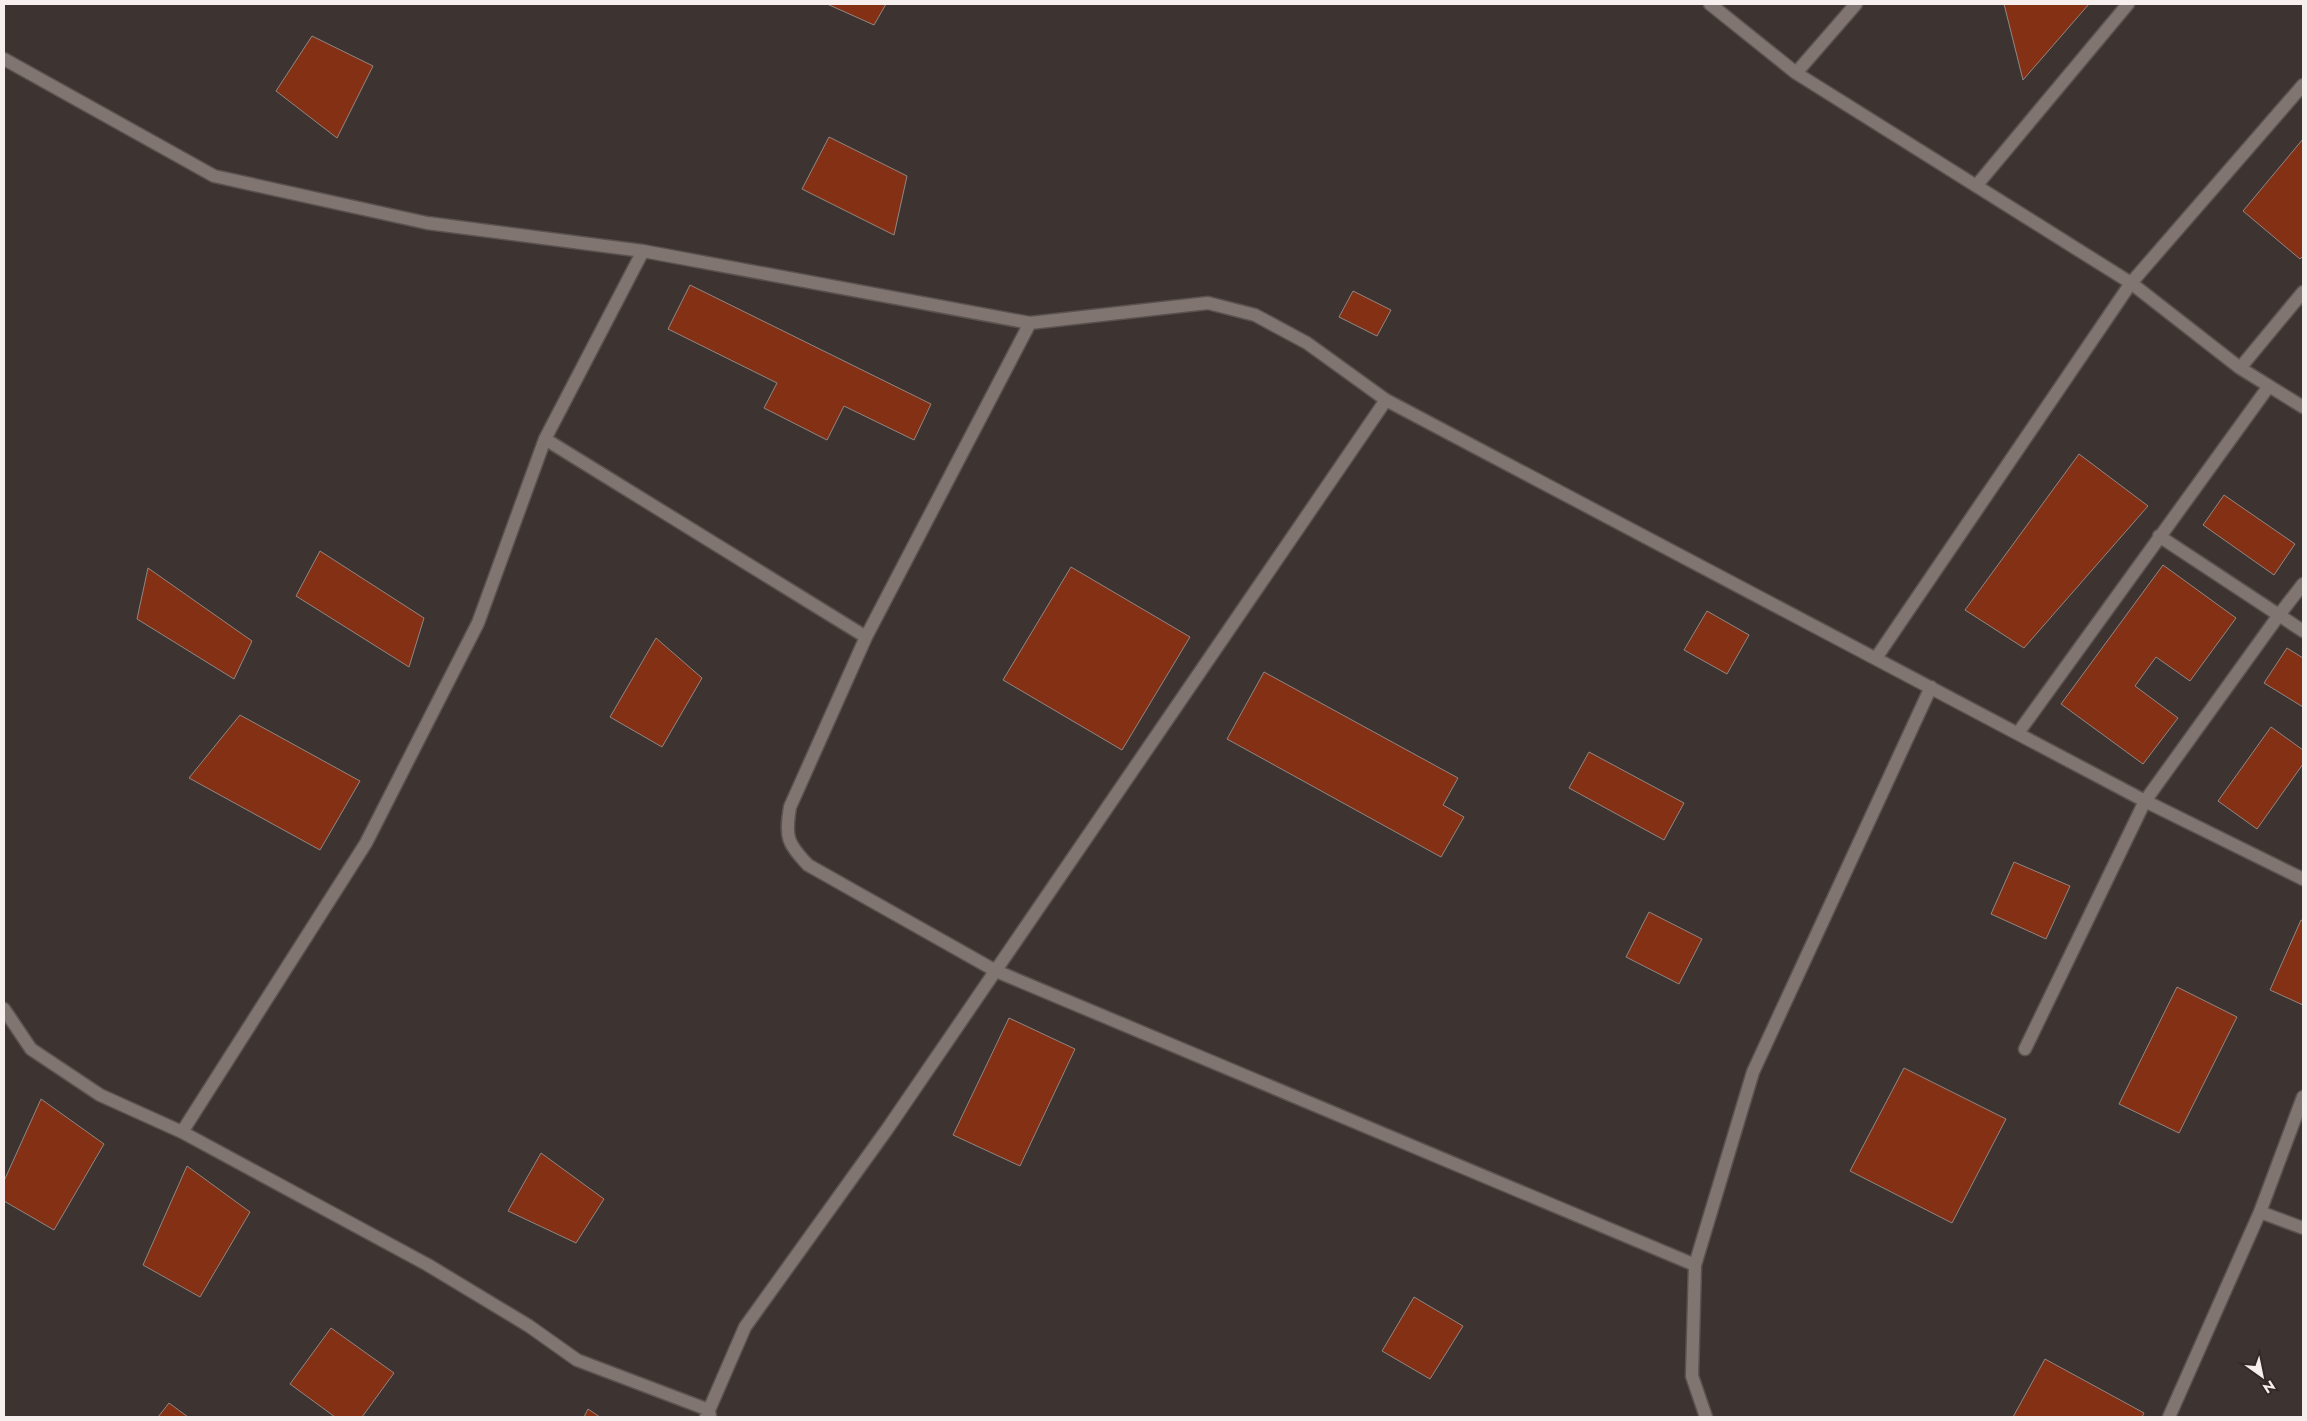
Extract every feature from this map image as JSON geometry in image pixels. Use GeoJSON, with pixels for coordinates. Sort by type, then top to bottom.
{"type":"FeatureCollection","features":[{"type":"Feature","properties":{"kind":"street"},"geometry":{"type":"LineString","coordinates":[[1710,4],[1796,73],[2131,283],[2240,368],[2303,407]]}},
{"type":"Feature","properties":{"kind":"street"},"geometry":{"type":"LineString","coordinates":[[1796,73],[1856,4]]}},
{"type":"Feature","properties":{"kind":"street"},"geometry":{"type":"LineString","coordinates":[[1976,186],[2128,4]]}},
{"type":"Feature","properties":{"kind":"street"},"geometry":{"type":"LineString","coordinates":[[4,59],[214,176],[427,223],[643,251],[1030,323],[1208,303],[1255,314],[1307,343],[1386,400],[2145,801],[2303,879]]}},
{"type":"Feature","properties":{"kind":"street"},"geometry":{"type":"LineString","coordinates":[[1876,658],[2131,283],[2303,85]]}},
{"type":"Feature","properties":{"kind":"street"},"geometry":{"type":"LineString","coordinates":[[182,1132],[366,843],[478,623],[545,439],[643,251]]}},
{"type":"Feature","properties":{"kind":"street"},"geometry":{"type":"LineString","coordinates":[[2240,368],[2303,292]]}},
{"type":"Feature","properties":{"kind":"street"},"geometry":{"type":"LineString","coordinates":[[1030,323],[866,637],[790,807],[786,828],[792,848],[808,866],[996,970],[1695,1266]]}},
{"type":"Feature","properties":{"kind":"street"},"geometry":{"type":"LineString","coordinates":[[2018,733],[2269,386]]}},
{"type":"Feature","properties":{"kind":"street"},"geometry":{"type":"LineString","coordinates":[[4,1009],[31,1049],[100,1095],[182,1132],[428,1265],[529,1326],[577,1360],[708,1415],[744,1327],[888,1128],[1386,400]]}},
{"type":"Feature","properties":{"kind":"street"},"geometry":{"type":"LineString","coordinates":[[545,439],[866,637]]}},
{"type":"Feature","properties":{"kind":"street"},"geometry":{"type":"LineString","coordinates":[[2159,536],[2303,631]]}},
{"type":"Feature","properties":{"kind":"street"},"geometry":{"type":"LineString","coordinates":[[2025,1049],[2145,801],[2303,584]]}},
{"type":"Feature","properties":{"kind":"street"},"geometry":{"type":"LineString","coordinates":[[1706,1417],[1692,1376],[1695,1266],[1753,1072],[1931,687]]}},
{"type":"Feature","properties":{"kind":"street"},"geometry":{"type":"LineString","coordinates":[[2170,1417],[2260,1212],[2303,1097]]}},
{"type":"Feature","properties":{"kind":"street"},"geometry":{"type":"LineString","coordinates":[[2260,1212],[2303,1228]]}},
{"type":"Feature","properties":{"kind":"building"},"geometry":{"type":"Polygon","coordinates":[[[827,4],[886,4],[874,25],[827,4]]]}},
{"type":"Feature","properties":{"kind":"building"},"geometry":{"type":"Polygon","coordinates":[[[2004,4],[2089,4],[2023,80],[2004,4]]]}},
{"type":"Feature","properties":{"kind":"building"},"geometry":{"type":"Polygon","coordinates":[[[312,36],[373,66],[337,138],[276,91],[312,36]]]}},
{"type":"Feature","properties":{"kind":"building"},"geometry":{"type":"Polygon","coordinates":[[[829,137],[907,176],[894,235],[802,189],[829,137]]]}},
{"type":"Feature","properties":{"kind":"building"},"geometry":{"type":"Polygon","coordinates":[[[2303,139],[2303,256],[2300,259],[2243,211],[2303,139]]]}},
{"type":"Feature","properties":{"kind":"building"},"geometry":{"type":"Polygon","coordinates":[[[690,285],[931,404],[914,440],[844,406],[827,440],[764,408],[777,383],[668,329],[690,285]]]}},
{"type":"Feature","properties":{"kind":"building"},"geometry":{"type":"Polygon","coordinates":[[[1353,291],[1391,310],[1377,336],[1339,317],[1353,291]]]}},
{"type":"Feature","properties":{"kind":"building"},"geometry":{"type":"Polygon","coordinates":[[[2079,454],[2148,506],[2024,648],[1965,610],[2079,454]]]}},
{"type":"Feature","properties":{"kind":"building"},"geometry":{"type":"Polygon","coordinates":[[[2224,495],[2295,544],[2274,575],[2203,525],[2224,495]]]}},
{"type":"Feature","properties":{"kind":"building"},"geometry":{"type":"Polygon","coordinates":[[[320,551],[424,618],[409,667],[296,596],[320,551]]]}},
{"type":"Feature","properties":{"kind":"building"},"geometry":{"type":"Polygon","coordinates":[[[2163,565],[2236,618],[2190,681],[2156,657],[2135,686],[2178,718],[2143,764],[2061,704],[2163,565]]]}},
{"type":"Feature","properties":{"kind":"building"},"geometry":{"type":"Polygon","coordinates":[[[1071,567],[1190,637],[1122,750],[1003,680],[1071,567]]]}},
{"type":"Feature","properties":{"kind":"building"},"geometry":{"type":"Polygon","coordinates":[[[148,568],[252,641],[234,679],[137,619],[148,568]]]}},
{"type":"Feature","properties":{"kind":"building"},"geometry":{"type":"Polygon","coordinates":[[[1707,611],[1749,635],[1727,674],[1684,650],[1707,611]]]}},
{"type":"Feature","properties":{"kind":"building"},"geometry":{"type":"Polygon","coordinates":[[[656,638],[702,678],[662,747],[610,717],[656,638]]]}},
{"type":"Feature","properties":{"kind":"building"},"geometry":{"type":"Polygon","coordinates":[[[2287,648],[2303,658],[2303,707],[2264,683],[2287,648]]]}},
{"type":"Feature","properties":{"kind":"building"},"geometry":{"type":"Polygon","coordinates":[[[1264,672],[1458,778],[1443,805],[1464,817],[1441,857],[1227,739],[1264,672]]]}},
{"type":"Feature","properties":{"kind":"building"},"geometry":{"type":"Polygon","coordinates":[[[240,715],[360,781],[320,850],[189,778],[240,715]]]}},
{"type":"Feature","properties":{"kind":"building"},"geometry":{"type":"Polygon","coordinates":[[[2271,727],[2303,750],[2303,764],[2257,829],[2218,801],[2271,727]]]}},
{"type":"Feature","properties":{"kind":"building"},"geometry":{"type":"Polygon","coordinates":[[[1589,752],[1684,803],[1664,840],[1569,788],[1589,752]]]}},
{"type":"Feature","properties":{"kind":"building"},"geometry":{"type":"Polygon","coordinates":[[[2014,862],[2070,886],[2046,939],[1991,914],[2014,862]]]}},
{"type":"Feature","properties":{"kind":"building"},"geometry":{"type":"Polygon","coordinates":[[[1649,912],[1702,939],[1679,984],[1626,957],[1649,912]]]}},
{"type":"Feature","properties":{"kind":"building"},"geometry":{"type":"Polygon","coordinates":[[[2301,920],[2303,921],[2303,1005],[2270,990],[2301,920]]]}},
{"type":"Feature","properties":{"kind":"building"},"geometry":{"type":"Polygon","coordinates":[[[2177,987],[2237,1017],[2179,1133],[2119,1104],[2177,987]]]}},
{"type":"Feature","properties":{"kind":"building"},"geometry":{"type":"Polygon","coordinates":[[[1009,1018],[1075,1049],[1020,1166],[953,1135],[1009,1018]]]}},
{"type":"Feature","properties":{"kind":"building"},"geometry":{"type":"Polygon","coordinates":[[[1904,1068],[2006,1119],[1952,1223],[1850,1171],[1904,1068]]]}},
{"type":"Feature","properties":{"kind":"building"},"geometry":{"type":"Polygon","coordinates":[[[41,1099],[104,1144],[54,1230],[4,1201],[4,1181],[41,1099]]]}},
{"type":"Feature","properties":{"kind":"building"},"geometry":{"type":"Polygon","coordinates":[[[541,1153],[604,1199],[576,1243],[508,1211],[541,1153]]]}},
{"type":"Feature","properties":{"kind":"building"},"geometry":{"type":"Polygon","coordinates":[[[187,1166],[250,1212],[200,1297],[143,1265],[187,1166]]]}},
{"type":"Feature","properties":{"kind":"building"},"geometry":{"type":"Polygon","coordinates":[[[1414,1297],[1463,1326],[1430,1379],[1382,1351],[1414,1297]]]}},
{"type":"Feature","properties":{"kind":"building"},"geometry":{"type":"Polygon","coordinates":[[[331,1328],[394,1373],[362,1417],[335,1417],[290,1384],[331,1328]]]}},
{"type":"Feature","properties":{"kind":"building"},"geometry":{"type":"Polygon","coordinates":[[[2045,1359],[2144,1413],[2142,1417],[2013,1417],[2045,1359]]]}},
{"type":"Feature","properties":{"kind":"building"},"geometry":{"type":"Polygon","coordinates":[[[169,1403],[188,1417],[158,1417],[169,1403]]]}},
{"type":"Feature","properties":{"kind":"building"},"geometry":{"type":"Polygon","coordinates":[[[588,1409],[600,1417],[584,1417],[588,1409]]]}}]}
